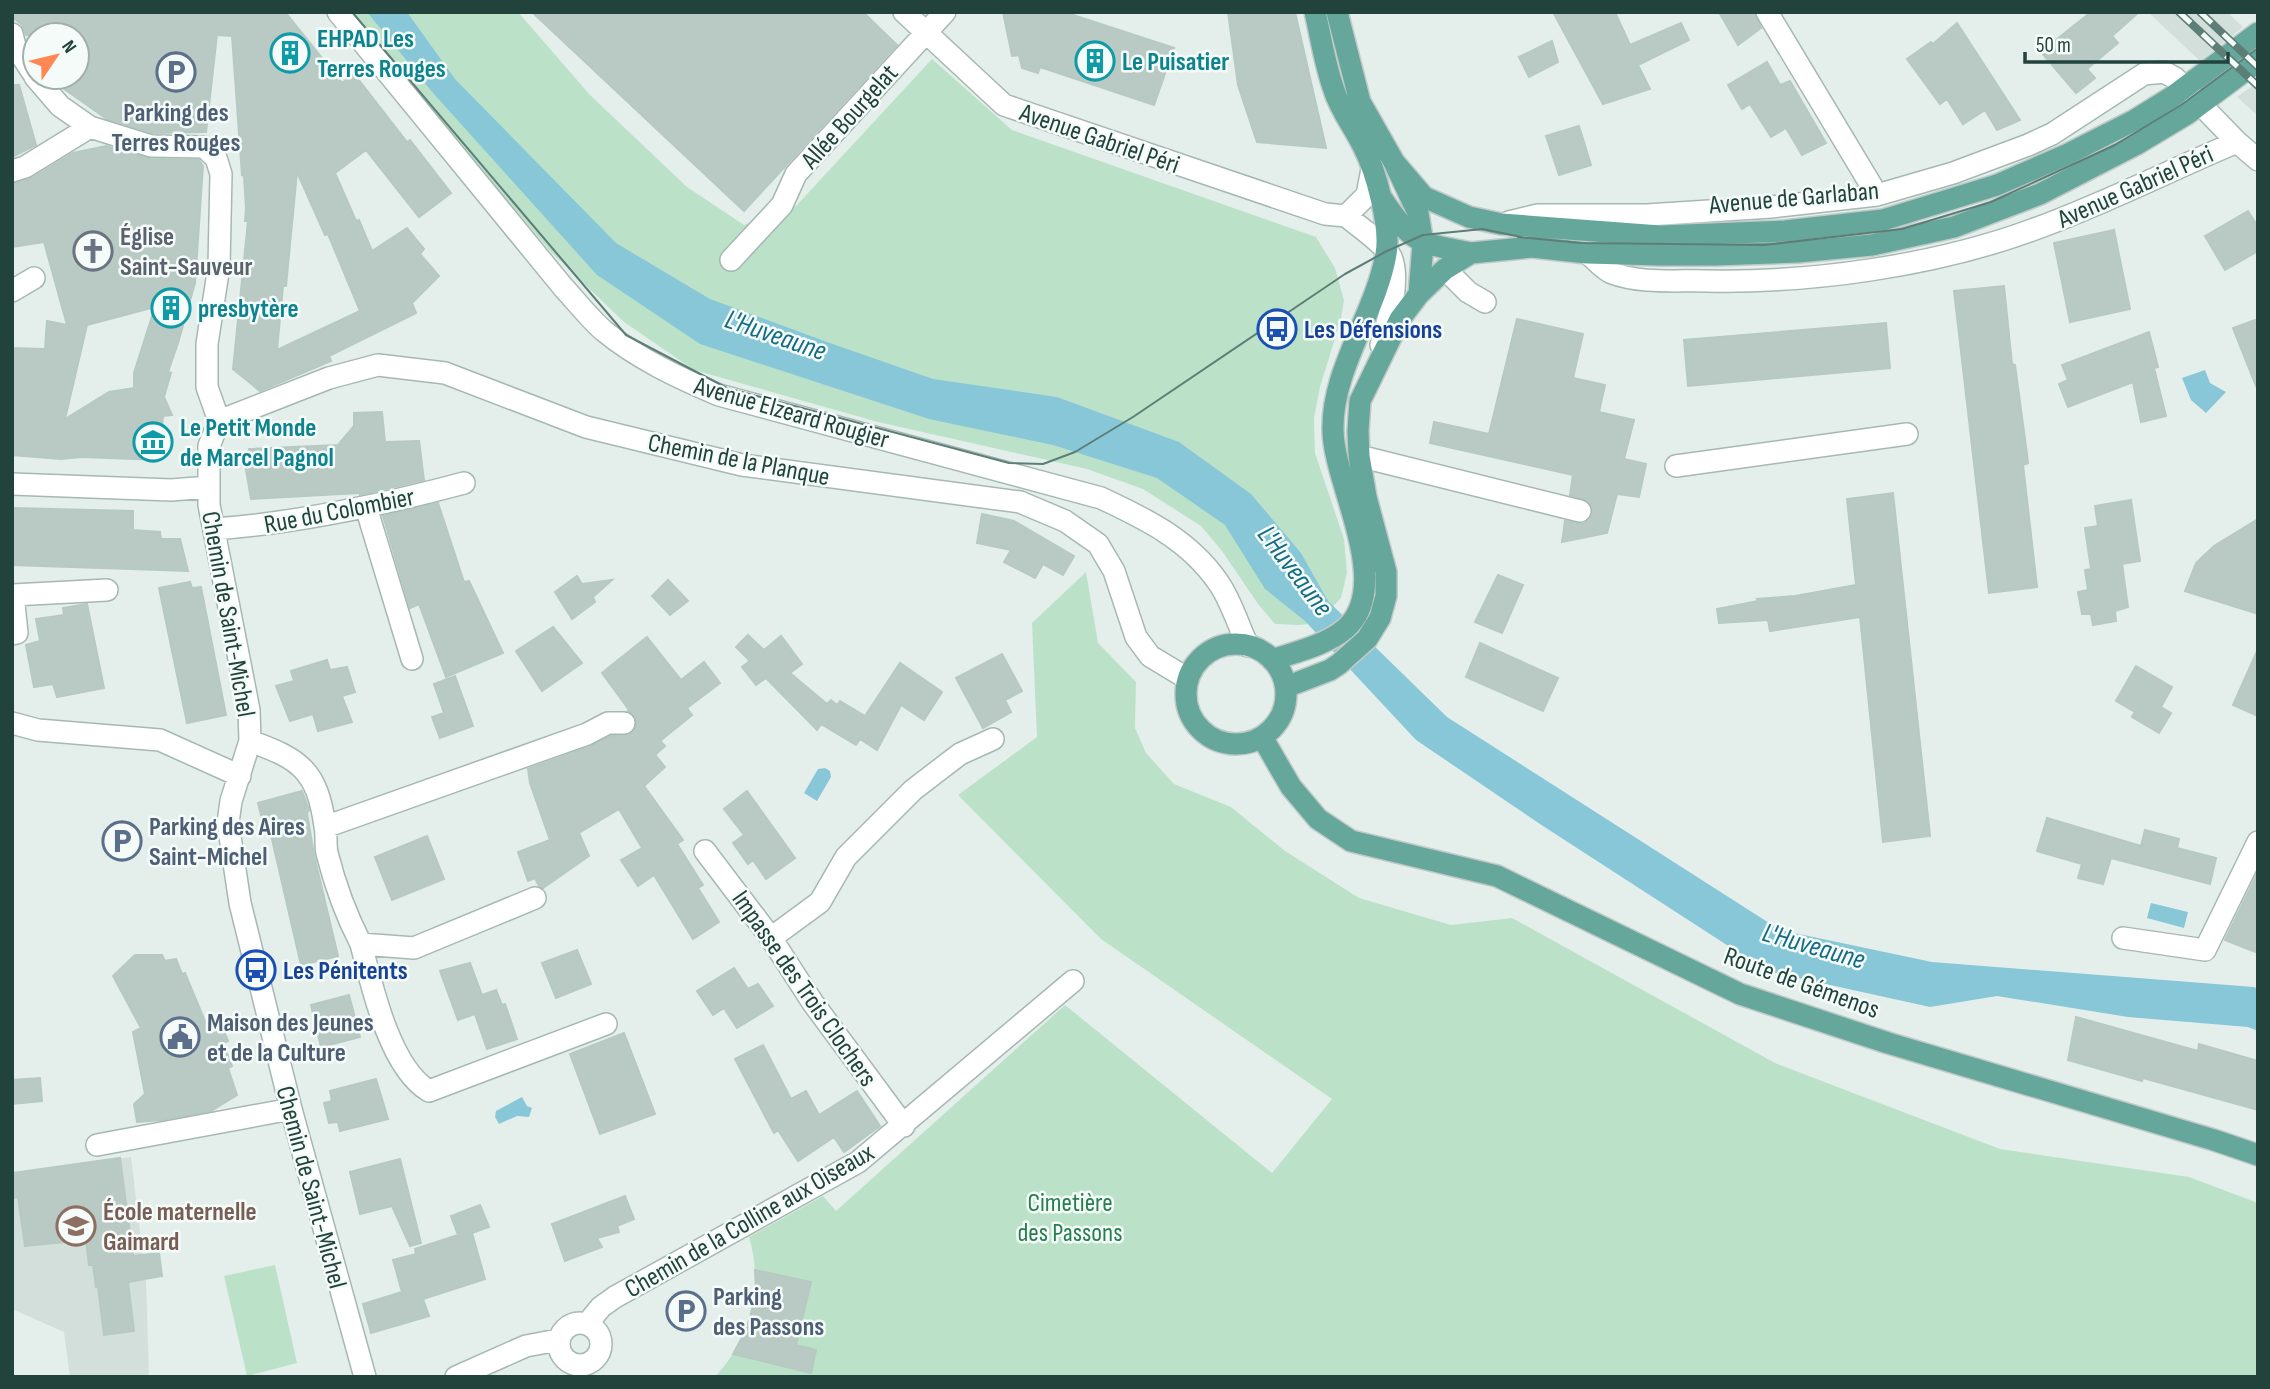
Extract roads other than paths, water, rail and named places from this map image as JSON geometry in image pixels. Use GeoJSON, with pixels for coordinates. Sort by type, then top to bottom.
{"type":"FeatureCollection","features":[{"type":"Feature","properties":{"kind":"main road"},"geometry":{"type":"LineString","coordinates":[[1315,12],[1334,89],[1343,113],[1364,147],[1381,198],[1387,251]]}},
{"type":"Feature","properties":{"kind":"main road"},"geometry":{"type":"LineString","coordinates":[[1338,12],[1360,102],[1394,162],[1416,233],[1416,298]]}},
{"type":"Feature","properties":{"kind":"main road","name":"Avenue de Garlaban"},"geometry":{"type":"LineString","coordinates":[[1394,162],[1424,197],[1469,217],[1501,224],[1660,236],[1785,231],[1882,220],[1997,185],[2068,154],[2136,120],[2174,88],[2255,35]]}},
{"type":"Feature","properties":{"kind":"main road","name":"Avenue de Garlaban"},"geometry":{"type":"LineString","coordinates":[[1286,687],[1330,670],[1367,639],[1380,618],[1386,596],[1386,572],[1366,497],[1359,456],[1360,401],[1400,319],[1416,298],[1445,269],[1471,253],[1532,247],[1587,253],[1715,256],[1872,245],[1954,227],[2040,194],[2137,144],[2187,114],[2258,61]]}},
{"type":"Feature","properties":{"kind":"main road"},"geometry":{"type":"LineString","coordinates":[[1381,198],[1416,233]]}},
{"type":"Feature","properties":{"kind":"main road"},"geometry":{"type":"LineString","coordinates":[[1416,233],[1430,220],[1469,217]]}},
{"type":"Feature","properties":{"kind":"main road"},"geometry":{"type":"LineString","coordinates":[[1272,660],[1313,646],[1346,628],[1359,610],[1364,590],[1363,554],[1336,463],[1332,429],[1337,395],[1379,281],[1387,251],[1399,233],[1416,233],[1471,253]]}},
{"type":"Feature","properties":{"kind":"main road"},"geometry":{"type":"LineString","coordinates":[[1248,646],[1261,651],[1272,660],[1281,672],[1286,687],[1281,715],[1273,727],[1262,737],[1247,743],[1229,744],[1213,738],[1199,728],[1190,713],[1186,696],[1188,679],[1205,655],[1218,647],[1248,646]]}},
{"type":"Feature","properties":{"kind":"main road","name":"Route de Gémenos"},"geometry":{"type":"LineString","coordinates":[[1262,737],[1297,795],[1318,819],[1351,841],[1497,876],[1740,994],[1888,1043],[2258,1155]]}},
{"type":"Feature","properties":{"kind":"street","name":"Avenue Elzeard Rougier"},"geometry":{"type":"LineString","coordinates":[[338,12],[563,287],[603,330],[638,355],[677,378],[719,395],[1101,498],[1172,534],[1195,554],[1219,584],[1248,646]]}},
{"type":"Feature","properties":{"kind":"street","name":"Avenue Gabriel Péri"},"geometry":{"type":"LineString","coordinates":[[904,12],[1004,105],[1335,215]]}},
{"type":"Feature","properties":{"kind":"street","name":"Allée Bourgelat"},"geometry":{"type":"LineString","coordinates":[[731,260],[782,205],[796,174],[945,12]]}},
{"type":"Feature","properties":{"kind":"street"},"geometry":{"type":"LineString","coordinates":[[1767,12],[1877,195]]}},
{"type":"Feature","properties":{"kind":"street"},"geometry":{"type":"LineString","coordinates":[[12,34],[21,55]]}},
{"type":"Feature","properties":{"kind":"street"},"geometry":{"type":"LineString","coordinates":[[1501,224],[1538,215],[1647,215],[1771,207],[1877,195],[1953,173],[2028,145],[2052,134],[2144,75],[2164,72],[2174,88]]}},
{"type":"Feature","properties":{"kind":"street","name":"Avenue Gabriel Péri"},"geometry":{"type":"LineString","coordinates":[[1587,253],[1611,273],[1644,280],[1748,282],[1882,269],[2029,232],[2123,194],[2237,142],[2174,88]]}},
{"type":"Feature","properties":{"kind":"street"},"geometry":{"type":"LineString","coordinates":[[47,91],[60,106],[90,127],[151,146],[204,147],[216,158],[221,174],[219,266],[207,344],[207,387],[219,421]]}},
{"type":"Feature","properties":{"kind":"street"},"geometry":{"type":"LineString","coordinates":[[12,171],[25,167],[90,127]]}},
{"type":"Feature","properties":{"kind":"street"},"geometry":{"type":"LineString","coordinates":[[2237,142],[2258,160]]}},
{"type":"Feature","properties":{"kind":"street"},"geometry":{"type":"LineString","coordinates":[[1372,169],[1367,195],[1335,215],[1387,251],[1391,258],[1395,277],[1390,314],[1374,370]]}},
{"type":"Feature","properties":{"kind":"street"},"geometry":{"type":"LineString","coordinates":[[1445,269],[1468,292],[1485,302]]}},
{"type":"Feature","properties":{"kind":"street"},"geometry":{"type":"LineString","coordinates":[[12,292],[34,278]]}},
{"type":"Feature","properties":{"kind":"street","name":"Chemin de la Planque"},"geometry":{"type":"LineString","coordinates":[[219,421],[329,377],[378,365],[445,373],[586,427],[742,465],[1020,502],[1065,521],[1098,544],[1114,571],[1136,638],[1150,656],[1188,679]]}},
{"type":"Feature","properties":{"kind":"street","name":"Chemin de Saint-Michel"},"geometry":{"type":"LineString","coordinates":[[219,421],[209,446],[209,505],[249,710],[250,741],[231,801],[228,823],[240,903],[291,1109],[365,1377]]}},
{"type":"Feature","properties":{"kind":"street"},"geometry":{"type":"LineString","coordinates":[[1676,466],[1907,435]]}},
{"type":"Feature","properties":{"kind":"street"},"geometry":{"type":"LineString","coordinates":[[1359,456],[1580,512]]}},
{"type":"Feature","properties":{"kind":"street","name":"Rue du Colombier"},"geometry":{"type":"LineString","coordinates":[[214,529],[285,521],[366,507],[464,483]]}},
{"type":"Feature","properties":{"kind":"street"},"geometry":{"type":"LineString","coordinates":[[12,484],[171,490],[209,487]]}},
{"type":"Feature","properties":{"kind":"street"},"geometry":{"type":"LineString","coordinates":[[366,507],[412,659]]}},
{"type":"Feature","properties":{"kind":"street"},"geometry":{"type":"LineString","coordinates":[[12,634],[16,633],[13,595],[107,590]]}},
{"type":"Feature","properties":{"kind":"street"},"geometry":{"type":"LineString","coordinates":[[12,723],[38,730],[160,740],[240,776]]}},
{"type":"Feature","properties":{"kind":"street"},"geometry":{"type":"LineString","coordinates":[[325,827],[587,734],[608,723],[624,723]]}},
{"type":"Feature","properties":{"kind":"street"},"geometry":{"type":"LineString","coordinates":[[771,938],[821,902],[846,857],[914,790],[960,754],[993,739]]}},
{"type":"Feature","properties":{"kind":"street"},"geometry":{"type":"LineString","coordinates":[[250,741],[297,761],[308,773],[317,790],[327,850],[345,911],[361,944],[388,1037],[418,1084],[429,1091],[606,1024]]}},
{"type":"Feature","properties":{"kind":"street"},"geometry":{"type":"LineString","coordinates":[[2123,938],[2205,950],[2258,842]]}},
{"type":"Feature","properties":{"kind":"street","name":"Impasse des Trois Clochers"},"geometry":{"type":"LineString","coordinates":[[705,851],[771,938],[813,1003],[904,1126]]}},
{"type":"Feature","properties":{"kind":"street"},"geometry":{"type":"LineString","coordinates":[[361,944],[414,948],[536,898]]}},
{"type":"Feature","properties":{"kind":"street","name":"Chemin de la Colline aux Oiseaux"},"geometry":{"type":"LineString","coordinates":[[587,1324],[601,1307],[615,1297],[858,1162],[1073,981]]}},
{"type":"Feature","properties":{"kind":"street"},"geometry":{"type":"LineString","coordinates":[[97,1145],[291,1109]]}},
{"type":"Feature","properties":{"kind":"street"},"geometry":{"type":"LineString","coordinates":[[570,1324],[587,1324],[600,1336],[600,1350],[592,1361],[574,1370],[561,1354],[558,1340],[570,1324]]}},
{"type":"Feature","properties":{"kind":"street"},"geometry":{"type":"LineString","coordinates":[[456,1377],[526,1346],[558,1340]]}},
{"type":"Feature","properties":{"kind":"water","name":"L'Huveaune"},"geometry":{"type":"Polygon","coordinates":[[[367,12],[407,12],[455,79],[616,243],[710,299],[933,379],[1057,397],[1179,442],[1251,494],[1301,553],[1328,601],[1447,717],[1780,930],[1932,962],[2254,987],[2258,989],[2258,1031],[2248,1027],[2128,1017],[1997,996],[1930,1007],[1767,971],[1416,740],[1305,621],[1265,589],[1225,525],[1157,478],[1053,445],[929,419],[700,344],[597,275],[433,93],[367,12]]]}},
{"type":"Feature","properties":{"kind":"water"},"geometry":{"type":"Polygon","coordinates":[[[2205,370],[2210,383],[2226,392],[2206,413],[2191,400],[2182,378],[2205,370]]]}},
{"type":"Feature","properties":{"kind":"water"},"geometry":{"type":"Polygon","coordinates":[[[825,768],[830,771],[831,777],[817,801],[804,793],[818,769],[825,768]]]}},
{"type":"Feature","properties":{"kind":"water"},"geometry":{"type":"Polygon","coordinates":[[[2151,903],[2188,912],[2184,928],[2147,918],[2151,903]]]}},
{"type":"Feature","properties":{"kind":"water"},"geometry":{"type":"Polygon","coordinates":[[[522,1097],[527,1106],[532,1108],[529,1117],[517,1116],[499,1124],[495,1117],[496,1111],[522,1097]]]}},
{"type":"Feature","properties":{"kind":"tram line"},"geometry":{"type":"LineString","coordinates":[[352,12],[626,335],[727,388],[1009,463],[1043,464],[1075,452],[1133,417],[1345,274],[1423,235],[1483,229],[1526,238]]}},
{"type":"Feature","properties":{"kind":"tram line"},"geometry":{"type":"LineString","coordinates":[[1518,237],[1580,243],[1764,245],[1902,229],[1991,202],[2115,145],[2181,105],[2258,48]]}},
{"type":"Feature","properties":{"kind":"railway"},"geometry":{"type":"LineString","coordinates":[[2179,12],[2258,86]]}},
{"type":"Feature","properties":{"kind":"railway"},"geometry":{"type":"LineString","coordinates":[[2200,12],[2258,67]]}},
{"type":"Feature","properties":{"kind":"place","name":"EHPAD Les Terres Rouges"},"geometry":{"type":"Point","coordinates":[290,53]}},
{"type":"Feature","properties":{"kind":"place","name":"Le Puisatier"},"geometry":{"type":"Point","coordinates":[1095,61]}},
{"type":"Feature","properties":{"kind":"place","name":"Parking des Terres Rouges"},"geometry":{"type":"Point","coordinates":[176,72]}},
{"type":"Feature","properties":{"kind":"place","name":"Église Saint-Sauveur"},"geometry":{"type":"Point","coordinates":[93,251]}},
{"type":"Feature","properties":{"kind":"place","name":"presbytère"},"geometry":{"type":"Point","coordinates":[171,308]}},
{"type":"Feature","properties":{"kind":"place","name":"Les Défensions"},"geometry":{"type":"Point","coordinates":[1277,329]}},
{"type":"Feature","properties":{"kind":"place","name":"Le Petit Monde de Marcel Pagnol"},"geometry":{"type":"Point","coordinates":[153,442]}},
{"type":"Feature","properties":{"kind":"place","name":"Parking des Aires Saint-Michel"},"geometry":{"type":"Point","coordinates":[122,841]}},
{"type":"Feature","properties":{"kind":"place","name":"Les Pénitents"},"geometry":{"type":"Point","coordinates":[256,970]}},
{"type":"Feature","properties":{"kind":"place","name":"Maison des Jeunes et de la Culture"},"geometry":{"type":"Point","coordinates":[180,1037]}},
{"type":"Feature","properties":{"kind":"place","name":"École maternelle Gaimard"},"geometry":{"type":"Point","coordinates":[76,1226]}},
{"type":"Feature","properties":{"kind":"place","name":"Parking des Passons"},"geometry":{"type":"Point","coordinates":[686,1311]}},
{"type":"Feature","properties":{"kind":"park label","name":"Cimetière des Passons"},"geometry":{"type":"Point","coordinates":[1070,1217]}}]}
